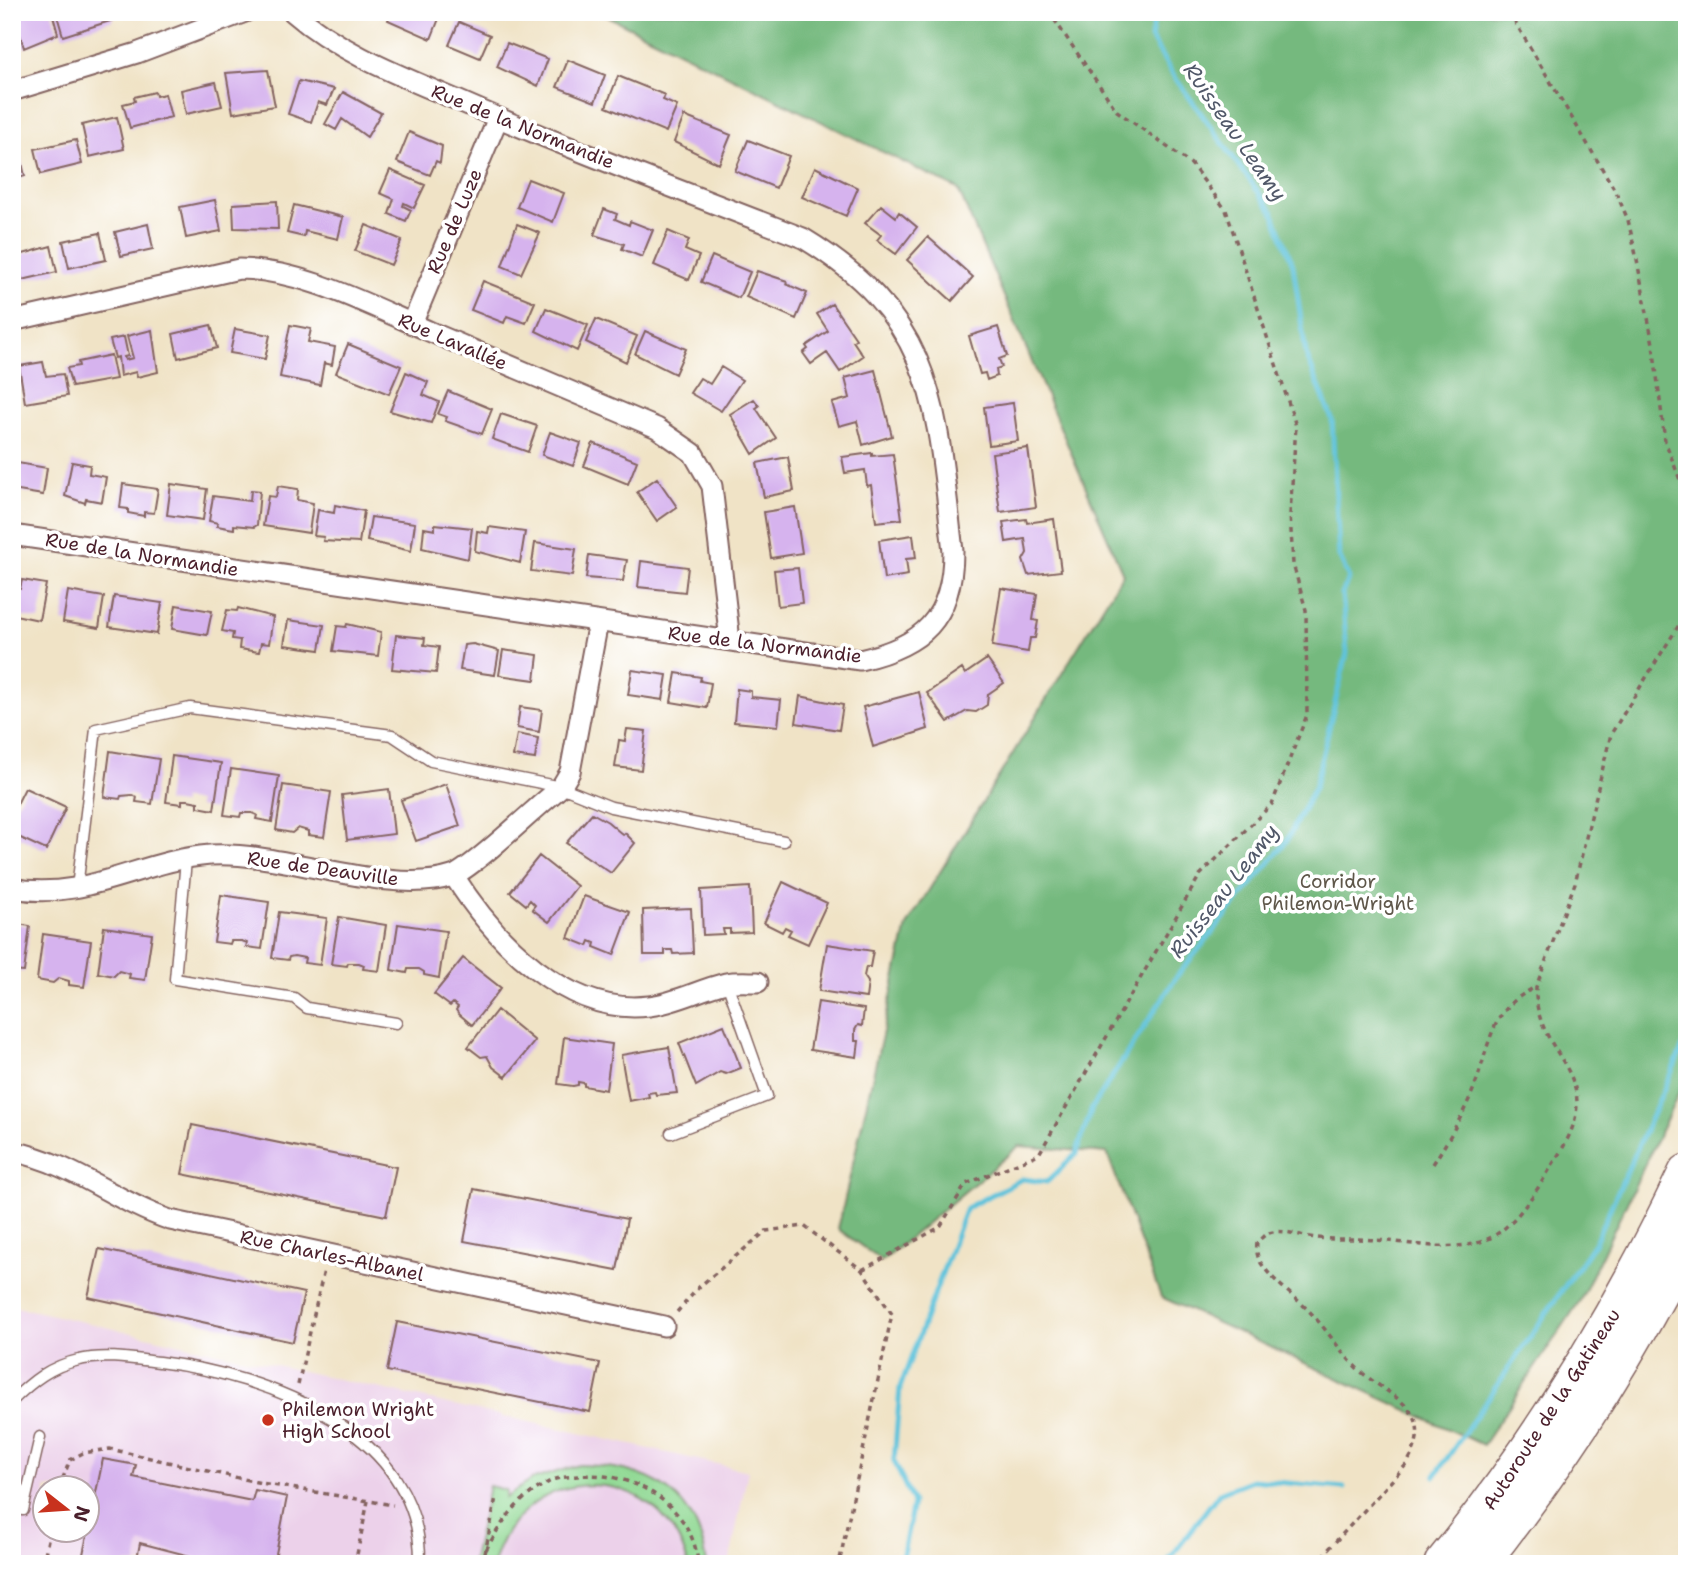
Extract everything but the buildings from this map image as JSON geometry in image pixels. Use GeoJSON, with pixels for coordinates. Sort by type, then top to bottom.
{"type":"FeatureCollection","features":[{"type":"Feature","properties":{"kind":"highway","name":"Autoroute de la Gatineau"},"geometry":{"type":"LineString","coordinates":[[1443,1564],[1498,1492],[1570,1386],[1633,1279],[1687,1173]]}},
{"type":"Feature","properties":{"kind":"highway","name":"Autoroute de la Gatineau"},"geometry":{"type":"LineString","coordinates":[[1479,1564],[1598,1397],[1687,1239]]}},
{"type":"Feature","properties":{"kind":"street"},"geometry":{"type":"LineString","coordinates":[[12,91],[137,53],[245,12]]}},
{"type":"Feature","properties":{"kind":"street","name":"Rue de la Normandie"},"geometry":{"type":"LineString","coordinates":[[12,535],[860,660],[896,652],[914,641],[939,612],[953,573],[953,551],[936,414],[912,344],[899,322],[866,283],[846,265],[803,238],[498,118],[377,65],[327,37],[293,12]]}},
{"type":"Feature","properties":{"kind":"street","name":"Rue de Luze"},"geometry":{"type":"LineString","coordinates":[[412,324],[498,118]]}},
{"type":"Feature","properties":{"kind":"street","name":"Rue Lavallée"},"geometry":{"type":"LineString","coordinates":[[12,321],[239,269],[289,274],[657,428],[694,453],[712,486],[730,641]]}},
{"type":"Feature","properties":{"kind":"street"},"geometry":{"type":"LineString","coordinates":[[598,622],[575,754],[561,787],[454,876],[481,916],[502,940],[557,982],[579,995],[604,1003],[649,1006],[727,983],[758,982]]}},
{"type":"Feature","properties":{"kind":"street","name":"Rue de Deauville"},"geometry":{"type":"LineString","coordinates":[[12,888],[46,891],[77,889],[208,855],[231,855],[387,878],[412,880],[454,876]]}},
{"type":"Feature","properties":{"kind":"street","name":"Rue Charles-Albanel"},"geometry":{"type":"LineString","coordinates":[[12,1151],[61,1164],[148,1213],[170,1220],[664,1326]]}},
{"type":"Feature","properties":{"kind":"lane"},"geometry":{"type":"LineString","coordinates":[[77,889],[96,729],[190,708],[392,735],[431,761],[561,787],[611,807],[784,841]]}},
{"type":"Feature","properties":{"kind":"lane"},"geometry":{"type":"LineString","coordinates":[[186,860],[175,979],[294,998],[307,1008],[396,1023]]}},
{"type":"Feature","properties":{"kind":"lane"},"geometry":{"type":"LineString","coordinates":[[671,1133],[767,1096],[727,983]]}},
{"type":"Feature","properties":{"kind":"lane"},"geometry":{"type":"LineString","coordinates":[[12,1401],[36,1378],[58,1367],[80,1359],[102,1358],[209,1370],[295,1399],[364,1443],[398,1482],[413,1509],[419,1535],[420,1564]]}},
{"type":"Feature","properties":{"kind":"lane"},"geometry":{"type":"LineString","coordinates":[[12,1509],[23,1510],[40,1437]]}},
{"type":"Feature","properties":{"kind":"path"},"geometry":{"type":"LineString","coordinates":[[862,1270],[940,1227],[966,1184],[1039,1154],[1200,875],[1272,804],[1307,715],[1306,610],[1293,564],[1290,514],[1296,426],[1226,210],[1191,164],[1116,111],[1049,12]]}},
{"type":"Feature","properties":{"kind":"path"},"geometry":{"type":"LineString","coordinates":[[1509,12],[1616,192],[1628,220],[1653,344],[1665,441],[1687,498]]}},
{"type":"Feature","properties":{"kind":"path"},"geometry":{"type":"LineString","coordinates":[[1315,1564],[1406,1465],[1414,1443],[1415,1419],[1404,1402],[1357,1368],[1311,1313],[1268,1272],[1257,1255],[1257,1243],[1271,1232],[1317,1238],[1454,1245],[1489,1238],[1517,1216],[1572,1133],[1576,1115],[1577,1096],[1572,1075],[1540,1019],[1535,1003],[1536,987],[1575,883],[1611,734],[1687,612]]}},
{"type":"Feature","properties":{"kind":"path"},"geometry":{"type":"LineString","coordinates":[[1433,1164],[1456,1130],[1475,1086],[1487,1041],[1502,1012],[1514,998],[1536,987]]}},
{"type":"Feature","properties":{"kind":"path"},"geometry":{"type":"LineString","coordinates":[[664,1326],[700,1286],[766,1231],[804,1226],[862,1270],[892,1314],[839,1564]]}},
{"type":"Feature","properties":{"kind":"path"},"geometry":{"type":"LineString","coordinates":[[295,1399],[328,1254]]}},
{"type":"Feature","properties":{"kind":"path"},"geometry":{"type":"LineString","coordinates":[[65,1474],[70,1460],[83,1452],[110,1449],[261,1483],[413,1509]]}},
{"type":"Feature","properties":{"kind":"path"},"geometry":{"type":"LineString","coordinates":[[486,1550],[500,1523],[523,1499],[553,1479],[590,1474],[629,1480],[660,1497],[685,1525],[698,1564]]}},
{"type":"Feature","properties":{"kind":"path"},"geometry":{"type":"LineString","coordinates":[[482,1564],[496,1497]]}},
{"type":"Feature","properties":{"kind":"path"},"geometry":{"type":"LineString","coordinates":[[355,1564],[368,1501]]}},
{"type":"Feature","properties":{"kind":"path"},"geometry":{"type":"LineString","coordinates":[[43,1564],[47,1544]]}},
{"type":"Feature","properties":{"kind":"shaded area","name":"Philemon Wright High School"},"geometry":{"type":"Polygon","coordinates":[[[12,1306],[748,1471],[729,1564],[12,1564],[12,1306]]]}},
{"type":"Feature","properties":{"kind":"green space","name":"Corridor Philemon-Wright"},"geometry":{"type":"Polygon","coordinates":[[[599,12],[1687,12],[1687,1076],[1581,1299],[1483,1445],[1161,1297],[1107,1153],[1019,1146],[882,1261],[838,1229],[907,926],[1123,574],[958,189],[599,12]]]}},
{"type":"Feature","properties":{"kind":"green space"},"geometry":{"type":"Polygon","coordinates":[[[579,1465],[626,1471],[665,1487],[680,1501],[692,1518],[707,1564],[688,1564],[673,1529],[650,1505],[622,1490],[591,1485],[560,1490],[532,1505],[509,1530],[493,1564],[472,1564],[489,1486],[506,1490],[505,1498],[531,1480],[579,1465]]]}},
{"type":"Feature","properties":{"kind":"waterway","name":"Ruisseau Leamy"},"geometry":{"type":"LineString","coordinates":[[901,1564],[913,1503],[894,1461],[900,1388],[966,1208],[1022,1179],[1047,1182],[1076,1154],[1092,1108],[1177,976],[1286,842],[1315,786],[1347,653],[1342,593],[1349,578],[1339,556],[1332,419],[1306,354],[1293,265],[1273,212],[1173,75],[1151,38],[1155,12]]}},
{"type":"Feature","properties":{"kind":"waterway"},"geometry":{"type":"LineString","coordinates":[[1435,1476],[1595,1242],[1687,1038]]}},
{"type":"Feature","properties":{"kind":"waterway"},"geometry":{"type":"LineString","coordinates":[[1166,1564],[1219,1493],[1252,1480],[1344,1488]]}},
{"type":"Feature","properties":{"kind":"place","name":"Philemon Wright High School"},"geometry":{"type":"Point","coordinates":[268,1420]}}]}
